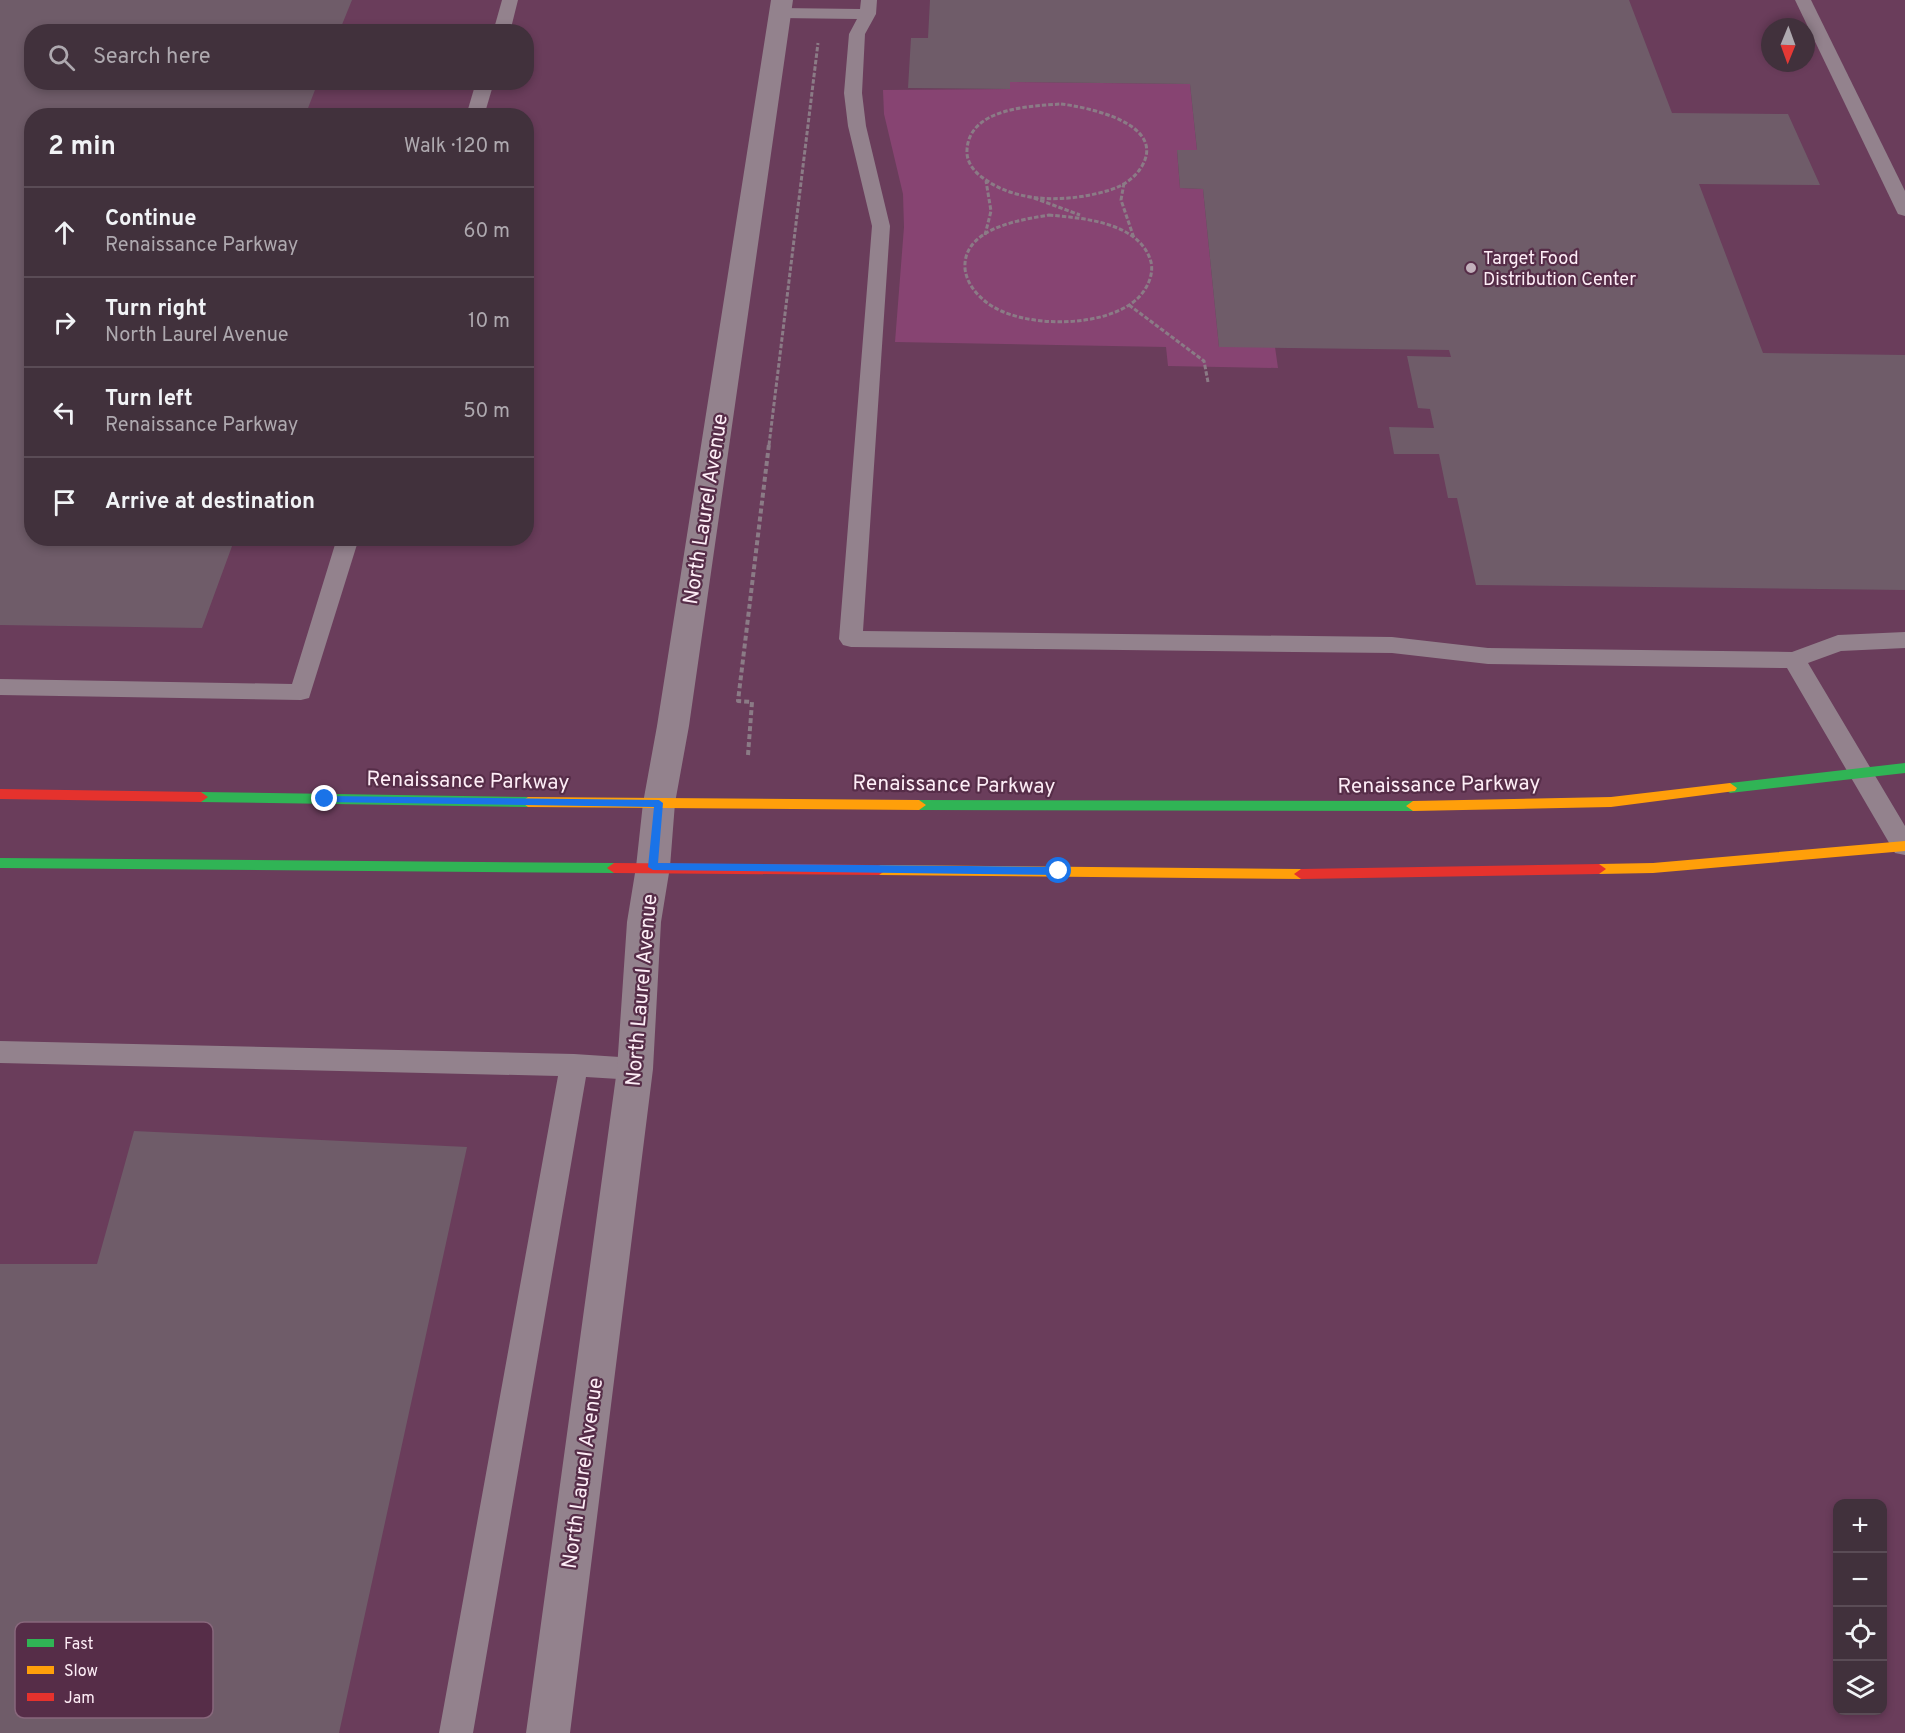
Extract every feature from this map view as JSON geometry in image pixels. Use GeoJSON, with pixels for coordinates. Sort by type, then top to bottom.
{"type":"FeatureCollection","features":[{"type":"Feature","properties":{"kind":"street","name":"North Laurel Avenue"},"geometry":{"type":"LineString","coordinates":[[548,1733],[635,1069],[644,922],[653,867],[659,803],[673,726],[781,7]]}},
{"type":"Feature","properties":{"kind":"street","name":"Renaissance Parkway"},"geometry":{"type":"LineString","coordinates":[[0,794],[659,803],[1341,808],[1599,802],[1905,768]]}},
{"type":"Feature","properties":{"kind":"street"},"geometry":{"type":"LineString","coordinates":[[0,863],[1362,874],[1653,868],[1905,846]]}},
{"type":"Feature","properties":{"kind":"lane"},"geometry":{"type":"LineString","coordinates":[[503,24],[510,0]]}},
{"type":"Feature","properties":{"kind":"lane"},"geometry":{"type":"LineString","coordinates":[[1803,0],[1905,210]]}},
{"type":"Feature","properties":{"kind":"lane"},"geometry":{"type":"LineString","coordinates":[[781,7],[821,14],[868,7],[858,34],[853,93],[857,126],[881,226],[851,639],[1392,645],[1488,656],[1794,660],[1838,643],[1905,640]]}},
{"type":"Feature","properties":{"kind":"lane"},"geometry":{"type":"LineString","coordinates":[[477,108],[483,90]]}},
{"type":"Feature","properties":{"kind":"lane"},"geometry":{"type":"LineString","coordinates":[[0,687],[301,692],[346,546]]}},
{"type":"Feature","properties":{"kind":"lane"},"geometry":{"type":"LineString","coordinates":[[1794,660],[1905,846]]}},
{"type":"Feature","properties":{"kind":"lane"},"geometry":{"type":"LineString","coordinates":[[0,1052],[574,1065],[635,1069]]}},
{"type":"Feature","properties":{"kind":"lane"},"geometry":{"type":"LineString","coordinates":[[456,1733],[574,1065]]}},
{"type":"Feature","properties":{"kind":"path"},"geometry":{"type":"LineString","coordinates":[[748,755],[752,702],[738,702],[821,14]]}},
{"type":"Feature","properties":{"kind":"path"},"geometry":{"type":"LineString","coordinates":[[1022,194],[1066,199],[1095,195],[1124,183],[1137,174],[1146,159],[1145,143],[1134,129],[1107,113],[1061,104],[1032,105],[1005,111],[984,122],[970,136],[966,151],[972,166],[986,180],[1022,194],[1098,222]]}},
{"type":"Feature","properties":{"kind":"path"},"geometry":{"type":"LineString","coordinates":[[986,180],[991,211],[986,235]]}},
{"type":"Feature","properties":{"kind":"path"},"geometry":{"type":"LineString","coordinates":[[1124,183],[1122,200],[1134,239]]}},
{"type":"Feature","properties":{"kind":"path"},"geometry":{"type":"LineString","coordinates":[[1049,215],[1079,217],[1107,224],[1134,239],[1146,250],[1153,267],[1150,285],[1137,300],[1115,313],[1086,320],[1053,322],[1022,317],[995,307],[975,293],[964,276],[965,258],[975,242],[986,235],[994,228],[1020,219],[1049,215]]}},
{"type":"Feature","properties":{"kind":"path"},"geometry":{"type":"LineString","coordinates":[[1129,304],[1204,362],[1208,382]]}},
{"type":"Feature","properties":{"kind":"shaded area"},"geometry":{"type":"Polygon","coordinates":[[[0,0],[1905,0],[1905,1733],[0,1733],[0,0]]]}},
{"type":"Feature","properties":{"kind":"shaded area"},"geometry":{"type":"Polygon","coordinates":[[[1010,82],[1190,84],[1197,150],[1177,150],[1180,188],[1203,189],[1219,347],[1275,347],[1278,368],[1168,366],[1166,347],[895,342],[904,227],[903,194],[884,114],[883,90],[1010,89],[1010,82]]]}},
{"type":"Feature","properties":{"kind":"building"},"geometry":{"type":"Polygon","coordinates":[[[0,0],[352,0],[342,24],[24,24],[24,90],[315,90],[308,108],[24,108],[24,546],[232,546],[202,628],[0,625],[0,0]]]}},
{"type":"Feature","properties":{"kind":"building","name":"Target Food Distribution Center"},"geometry":{"type":"Polygon","coordinates":[[[930,0],[1629,0],[1672,113],[1788,114],[1820,185],[1699,184],[1763,353],[1905,355],[1905,590],[1476,585],[1457,498],[1448,498],[1439,454],[1394,454],[1389,427],[1434,428],[1430,409],[1418,408],[1407,356],[1451,357],[1449,350],[1219,347],[1203,189],[1180,188],[1177,150],[1197,150],[1190,84],[1010,82],[1010,89],[908,88],[911,38],[928,38],[930,0]]]}},
{"type":"Feature","properties":{"kind":"building"},"geometry":{"type":"Polygon","coordinates":[[[134,1131],[467,1147],[339,1733],[0,1733],[0,1264],[97,1264],[134,1131]]]}},
{"type":"Feature","properties":{"kind":"traffic: fast"},"geometry":{"type":"LineString","coordinates":[[1730,788],[1905,768]]}},
{"type":"Feature","properties":{"kind":"traffic: fast"},"geometry":{"type":"LineString","coordinates":[[201,797],[528,802]]}},
{"type":"Feature","properties":{"kind":"traffic: fast"},"geometry":{"type":"LineString","coordinates":[[919,805],[1413,806]]}},
{"type":"Feature","properties":{"kind":"traffic: fast"},"geometry":{"type":"LineString","coordinates":[[0,863],[614,868]]}},
{"type":"Feature","properties":{"kind":"traffic: slow"},"geometry":{"type":"LineString","coordinates":[[1413,806],[1611,802],[1730,788]]}},
{"type":"Feature","properties":{"kind":"traffic: slow"},"geometry":{"type":"LineString","coordinates":[[528,802],[919,805]]}},
{"type":"Feature","properties":{"kind":"traffic: slow"},"geometry":{"type":"LineString","coordinates":[[1599,869],[1653,868],[1905,846]]}},
{"type":"Feature","properties":{"kind":"traffic: slow"},"geometry":{"type":"LineString","coordinates":[[879,870],[1301,874]]}},
{"type":"Feature","properties":{"kind":"traffic: jam"},"geometry":{"type":"LineString","coordinates":[[0,794],[201,797]]}},
{"type":"Feature","properties":{"kind":"traffic: jam"},"geometry":{"type":"LineString","coordinates":[[614,868],[879,870]]}},
{"type":"Feature","properties":{"kind":"traffic: jam"},"geometry":{"type":"LineString","coordinates":[[1301,874],[1599,869]]}},
{"type":"Feature","properties":{"kind":"place","name":"Target Food Distribution Center"},"geometry":{"type":"Point","coordinates":[1471,268]}},
{"type":"Feature","properties":{"kind":"route"},"geometry":{"type":"LineString","coordinates":[[325,799],[659,803],[653,867],[1059,871]]}}]}
